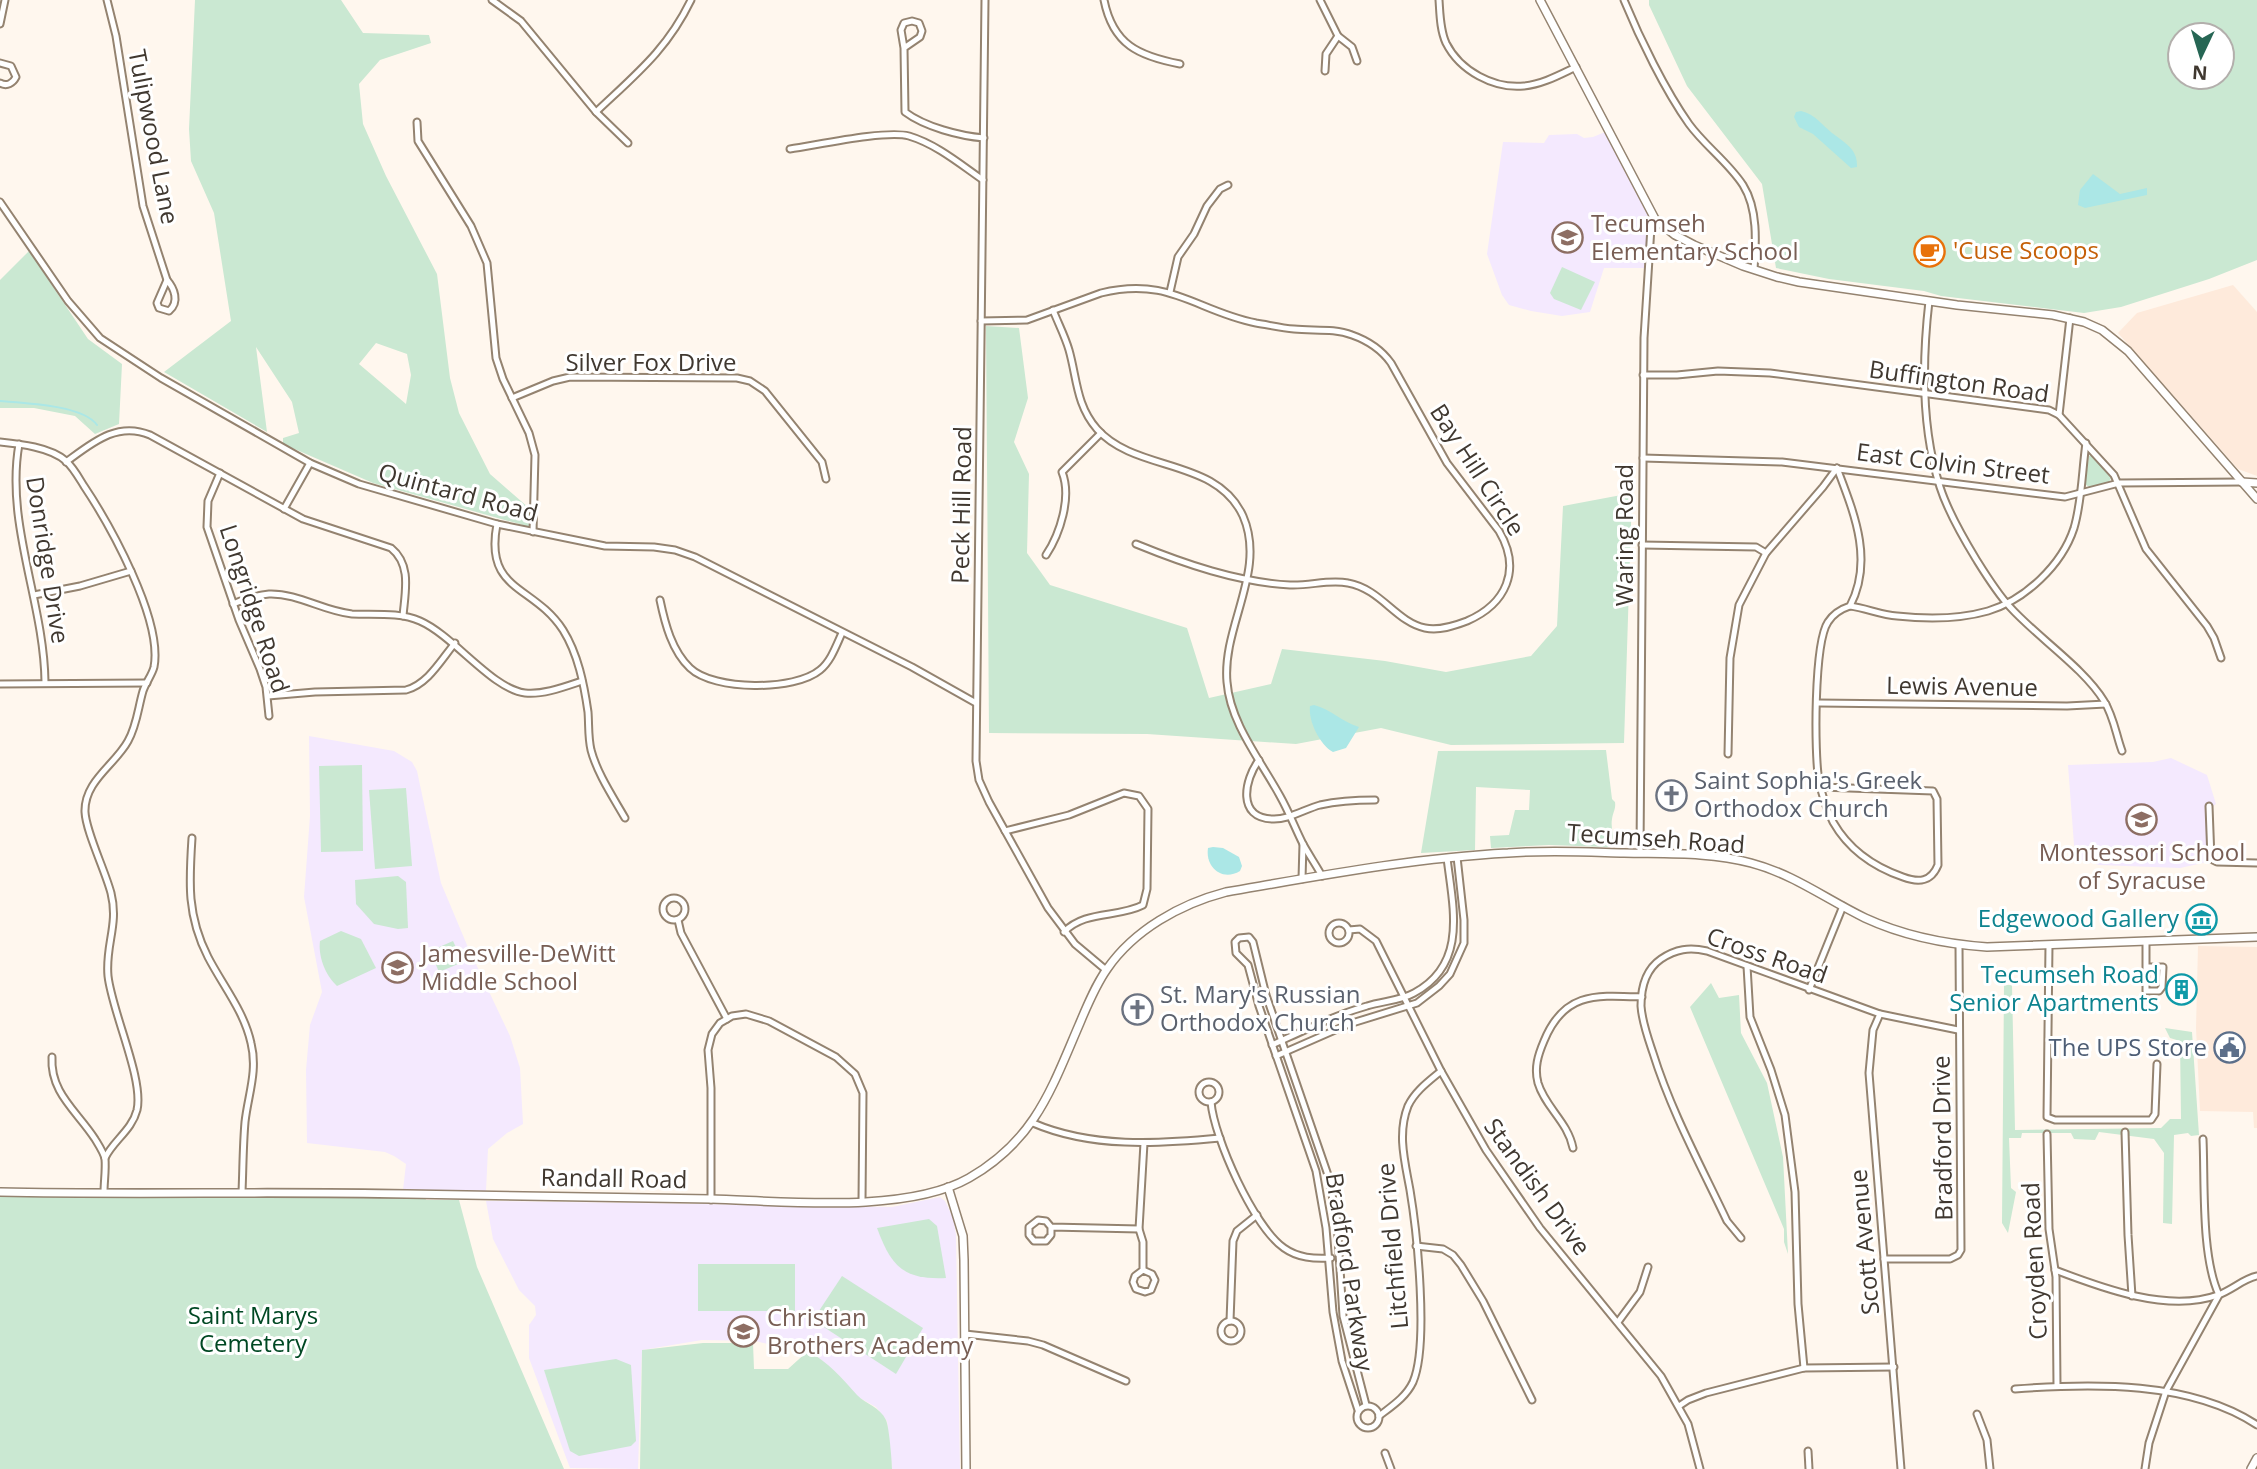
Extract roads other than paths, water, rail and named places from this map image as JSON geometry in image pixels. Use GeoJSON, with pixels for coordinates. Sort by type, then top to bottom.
{"type":"FeatureCollection","features":[{"type":"Feature","properties":{"kind":"street"},"geometry":{"type":"LineString","coordinates":[[0,24],[5,0]]}},
{"type":"Feature","properties":{"kind":"street","name":"Tulipwood Lane"},"geometry":{"type":"LineString","coordinates":[[107,0],[116,36],[143,206],[167,280],[176,298],[170,311],[159,308],[157,303],[167,280]]}},
{"type":"Feature","properties":{"kind":"street"},"geometry":{"type":"LineString","coordinates":[[492,0],[521,21],[596,112],[628,143]]}},
{"type":"Feature","properties":{"kind":"street"},"geometry":{"type":"LineString","coordinates":[[596,112],[656,56],[691,0]]}},
{"type":"Feature","properties":{"kind":"street","name":"Peck Hill Road"},"geometry":{"type":"LineString","coordinates":[[985,0],[976,761],[979,780],[1048,908],[1064,932],[1106,970]]}},
{"type":"Feature","properties":{"kind":"street"},"geometry":{"type":"LineString","coordinates":[[1104,0],[1110,21],[1130,47],[1154,58],[1180,64]]}},
{"type":"Feature","properties":{"kind":"street"},"geometry":{"type":"LineString","coordinates":[[1320,0],[1338,36],[1352,47],[1356,61]]}},
{"type":"Feature","properties":{"kind":"street"},"geometry":{"type":"LineString","coordinates":[[1439,0],[1441,29],[1445,42],[1458,61],[1478,76],[1494,83],[1523,86],[1538,83],[1576,67]]}},
{"type":"Feature","properties":{"kind":"street"},"geometry":{"type":"LineString","coordinates":[[1540,0],[1655,219],[1675,235],[1754,269],[1799,282],[2070,318],[2102,330],[2119,342],[2257,499]]}},
{"type":"Feature","properties":{"kind":"street"},"geometry":{"type":"LineString","coordinates":[[1624,0],[1672,96],[1690,125],[1744,187],[1752,210],[1754,269]]}},
{"type":"Feature","properties":{"kind":"street"},"geometry":{"type":"LineString","coordinates":[[904,48],[920,37],[922,31],[919,23],[904,23],[901,30],[904,48],[905,112],[914,119],[962,136],[984,138]]}},
{"type":"Feature","properties":{"kind":"street"},"geometry":{"type":"LineString","coordinates":[[1325,71],[1326,54],[1338,36]]}},
{"type":"Feature","properties":{"kind":"street"},"geometry":{"type":"LineString","coordinates":[[0,62],[11,66],[16,76],[8,85],[0,83]]}},
{"type":"Feature","properties":{"kind":"street"},"geometry":{"type":"LineString","coordinates":[[417,122],[418,141],[482,248],[487,263],[496,358],[529,433],[535,455],[533,532]]}},
{"type":"Feature","properties":{"kind":"street"},"geometry":{"type":"LineString","coordinates":[[790,149],[890,134],[908,136],[933,146],[983,180]]}},
{"type":"Feature","properties":{"kind":"street"},"geometry":{"type":"LineString","coordinates":[[1170,292],[1178,257],[1212,200],[1220,190],[1228,186]]}},
{"type":"Feature","properties":{"kind":"street","name":"Quintard Road"},"geometry":{"type":"LineString","coordinates":[[0,202],[68,300],[100,338],[160,379],[310,463],[359,484],[497,524],[605,546],[654,547],[695,557],[912,667],[976,703]]}},
{"type":"Feature","properties":{"kind":"street","name":"Waring Road"},"geometry":{"type":"LineString","coordinates":[[1640,853],[1643,375],[1651,227],[1655,219]]}},
{"type":"Feature","properties":{"kind":"street","name":"Bay Hill Circle"},"geometry":{"type":"LineString","coordinates":[[981,321],[1027,320],[1070,302],[1114,290],[1137,288],[1170,292],[1254,323],[1349,334],[1376,346],[1391,363],[1447,463],[1506,542],[1511,561],[1506,587],[1489,609],[1460,624],[1441,629],[1426,628],[1407,620],[1379,596],[1353,583],[1329,581],[1287,585],[1247,578],[1182,563],[1136,544]]}},
{"type":"Feature","properties":{"kind":"street"},"geometry":{"type":"LineString","coordinates":[[1928,301],[1924,393],[1939,482],[1965,541],[2006,603],[2039,637],[2084,676],[2106,704],[2122,751]]}},
{"type":"Feature","properties":{"kind":"street"},"geometry":{"type":"LineString","coordinates":[[1053,310],[1069,351],[1079,397],[1086,413],[1101,433],[1133,453],[1203,477],[1232,498],[1244,519],[1250,541],[1247,578],[1227,648],[1227,684],[1234,712],[1322,876]]}},
{"type":"Feature","properties":{"kind":"street"},"geometry":{"type":"LineString","coordinates":[[2059,415],[2070,318]]}},
{"type":"Feature","properties":{"kind":"street","name":"Buffington Road"},"geometry":{"type":"LineString","coordinates":[[1643,375],[1741,371],[2049,410],[2059,415],[2086,443],[2119,483],[2146,549],[2207,626],[2221,658]]}},
{"type":"Feature","properties":{"kind":"street","name":"Silver Fox Drive"},"geometry":{"type":"LineString","coordinates":[[513,398],[553,381],[570,377],[737,378],[750,381],[765,391],[822,462],[826,479]]}},
{"type":"Feature","properties":{"kind":"street"},"geometry":{"type":"LineString","coordinates":[[66,462],[107,435],[129,429],[150,435],[303,519],[378,542],[396,552],[405,569],[403,616]]}},
{"type":"Feature","properties":{"kind":"street"},"geometry":{"type":"LineString","coordinates":[[1046,555],[1057,538],[1065,497],[1067,483],[1062,472],[1101,433]]}},
{"type":"Feature","properties":{"kind":"street"},"geometry":{"type":"LineString","coordinates":[[0,442],[40,449],[66,462],[102,514],[131,571],[148,619],[155,653],[152,672],[130,739],[92,785],[86,803],[86,817],[115,912],[108,949],[108,978],[138,1096],[134,1117],[105,1158]]}},
{"type":"Feature","properties":{"kind":"street"},"geometry":{"type":"LineString","coordinates":[[1821,788],[1933,791],[1937,799],[1938,866],[1934,874],[1928,880],[1910,880],[1890,873],[1860,855],[1834,823],[1821,788],[1817,756],[1819,651],[1823,634],[1828,622],[1838,611],[1850,606],[1899,617],[1948,616],[1989,611],[2006,603],[2036,582],[2052,567],[2073,530],[2086,443]]}},
{"type":"Feature","properties":{"kind":"street","name":"Donridge Drive"},"geometry":{"type":"LineString","coordinates":[[19,444],[15,480],[16,502],[43,649],[45,682]]}},
{"type":"Feature","properties":{"kind":"street","name":"East Colvin Street"},"geometry":{"type":"LineString","coordinates":[[1643,458],[1782,461],[2065,497],[2119,483],[2257,482]]}},
{"type":"Feature","properties":{"kind":"street"},"geometry":{"type":"LineString","coordinates":[[284,509],[310,463]]}},
{"type":"Feature","properties":{"kind":"street"},"geometry":{"type":"LineString","coordinates":[[1728,754],[1728,686],[1734,627],[1744,593],[1766,552],[1824,487],[1837,468]]}},
{"type":"Feature","properties":{"kind":"street"},"geometry":{"type":"LineString","coordinates":[[1837,468],[1855,514],[1861,546],[1858,587],[1850,606]]}},
{"type":"Feature","properties":{"kind":"street","name":"Longridge Road"},"geometry":{"type":"LineString","coordinates":[[220,473],[208,501],[206,521],[233,604],[260,669],[268,696],[270,716]]}},
{"type":"Feature","properties":{"kind":"street"},"geometry":{"type":"LineString","coordinates":[[497,524],[494,553],[501,574],[547,610],[562,628],[577,660],[591,751],[625,818]]}},
{"type":"Feature","properties":{"kind":"street"},"geometry":{"type":"LineString","coordinates":[[1642,545],[1756,547],[1766,552]]}},
{"type":"Feature","properties":{"kind":"street"},"geometry":{"type":"LineString","coordinates":[[34,595],[80,586],[131,571]]}},
{"type":"Feature","properties":{"kind":"street"},"geometry":{"type":"LineString","coordinates":[[233,604],[246,598],[271,594],[337,611],[403,616],[441,632],[513,690],[536,693],[582,681]]}},
{"type":"Feature","properties":{"kind":"street"},"geometry":{"type":"LineString","coordinates":[[660,600],[668,631],[683,661],[701,676],[725,684],[767,684],[808,677],[825,665],[842,633]]}},
{"type":"Feature","properties":{"kind":"street"},"geometry":{"type":"LineString","coordinates":[[268,696],[415,688],[425,680],[455,643]]}},
{"type":"Feature","properties":{"kind":"street"},"geometry":{"type":"LineString","coordinates":[[0,684],[147,683]]}},
{"type":"Feature","properties":{"kind":"street","name":"Lewis Avenue"},"geometry":{"type":"LineString","coordinates":[[1818,703],[2067,706],[2106,704]]}},
{"type":"Feature","properties":{"kind":"street"},"geometry":{"type":"LineString","coordinates":[[1259,760],[1245,787],[1251,808],[1260,816],[1271,819],[1341,801],[1375,800]]}},
{"type":"Feature","properties":{"kind":"street"},"geometry":{"type":"LineString","coordinates":[[1005,831],[1069,815],[1124,793],[1139,796],[1146,803],[1147,889],[1143,905],[1082,919],[1071,924],[1064,932]]}},
{"type":"Feature","properties":{"kind":"street"},"geometry":{"type":"LineString","coordinates":[[2209,806],[2211,859],[2217,862],[2257,863]]}},
{"type":"Feature","properties":{"kind":"street"},"geometry":{"type":"LineString","coordinates":[[192,838],[188,880],[193,919],[208,957],[245,1022],[252,1049],[253,1088],[245,1121],[242,1192]]}},
{"type":"Feature","properties":{"kind":"street"},"geometry":{"type":"LineString","coordinates":[[1302,879],[1303,844]]}},
{"type":"Feature","properties":{"kind":"street","name":"Tecumseh Road"},"geometry":{"type":"LineString","coordinates":[[1106,970],[1145,930],[1178,909],[1205,897],[1302,879],[1447,858],[1547,851],[1700,856],[1750,863],[1800,881],[1890,929],[1918,938],[1959,945],[2049,946],[2257,937]]}},
{"type":"Feature","properties":{"kind":"street"},"geometry":{"type":"LineString","coordinates":[[1276,1056],[1349,1024],[1408,1007],[1439,986],[1450,974],[1464,943],[1457,857]]}},
{"type":"Feature","properties":{"kind":"street"},"geometry":{"type":"LineString","coordinates":[[1272,1045],[1365,1006],[1404,998],[1429,982],[1442,968],[1452,946],[1453,910],[1447,858]]}},
{"type":"Feature","properties":{"kind":"street"},"geometry":{"type":"LineString","coordinates":[[674,898],[683,903],[685,908],[685,913],[678,920],[668,918],[664,909],[669,900],[674,898]]}},
{"type":"Feature","properties":{"kind":"street"},"geometry":{"type":"LineString","coordinates":[[1809,990],[1843,906]]}},
{"type":"Feature","properties":{"kind":"street"},"geometry":{"type":"LineString","coordinates":[[678,920],[681,933],[727,1019]]}},
{"type":"Feature","properties":{"kind":"street","name":"Standish Drive"},"geometry":{"type":"LineString","coordinates":[[1349,930],[1360,929],[1376,941],[1441,1071],[1486,1150],[1540,1228],[1661,1376],[1688,1424],[1700,1469]]}},
{"type":"Feature","properties":{"kind":"street","name":"Bradford Parkway"},"geometry":{"type":"LineString","coordinates":[[1249,937],[1253,942],[1266,995],[1329,1178],[1337,1222],[1343,1316],[1366,1405],[1358,1410],[1332,1312],[1326,1228],[1316,1171],[1259,1006],[1248,965],[1236,953],[1234,947],[1238,938],[1249,937]]}},
{"type":"Feature","properties":{"kind":"street"},"geometry":{"type":"LineString","coordinates":[[2146,942],[2146,967],[2146,991],[2159,992],[2162,987],[2163,967],[2146,967]]}},
{"type":"Feature","properties":{"kind":"street","name":"Bradford Drive"},"geometry":{"type":"LineString","coordinates":[[1884,1259],[1950,1259],[1961,1250],[1959,945]]}},
{"type":"Feature","properties":{"kind":"street"},"geometry":{"type":"LineString","coordinates":[[2049,946],[2047,1117],[2055,1120],[2151,1120],[2155,1114],[2157,1064]]}},
{"type":"Feature","properties":{"kind":"street","name":"Cross Road"},"geometry":{"type":"LineString","coordinates":[[1741,1238],[1727,1221],[1664,1087],[1646,1033],[1642,997],[1645,978],[1658,961],[1680,950],[1707,951],[1880,1014],[1958,1030]]}},
{"type":"Feature","properties":{"kind":"street"},"geometry":{"type":"LineString","coordinates":[[1747,966],[1750,1017],[1785,1115],[1795,1192],[1798,1304],[1804,1368]]}},
{"type":"Feature","properties":{"kind":"street","name":"Randall Road"},"geometry":{"type":"LineString","coordinates":[[0,1192],[242,1192],[862,1201],[897,1199],[948,1187],[965,1180],[995,1161],[1033,1123],[1050,1093],[1087,1004],[1106,970]]}},
{"type":"Feature","properties":{"kind":"street"},"geometry":{"type":"LineString","coordinates":[[1573,1148],[1571,1135],[1538,1084],[1537,1061],[1544,1040],[1556,1017],[1577,1000],[1594,997],[1642,997]]}},
{"type":"Feature","properties":{"kind":"street"},"geometry":{"type":"LineString","coordinates":[[711,1199],[712,1088],[708,1050],[712,1034],[727,1019],[739,1014],[757,1016],[836,1057],[855,1074],[863,1093],[862,1201]]}},
{"type":"Feature","properties":{"kind":"street","name":"Scott Avenue"},"geometry":{"type":"LineString","coordinates":[[1880,1014],[1873,1030],[1869,1073],[1901,1469]]}},
{"type":"Feature","properties":{"kind":"street"},"geometry":{"type":"LineString","coordinates":[[52,1057],[52,1069],[63,1100],[85,1124],[105,1158],[104,1192]]}},
{"type":"Feature","properties":{"kind":"street","name":"Litchfield Drive"},"geometry":{"type":"LineString","coordinates":[[1379,1416],[1406,1392],[1417,1371],[1420,1352],[1416,1246],[1402,1149],[1404,1124],[1409,1105],[1415,1096],[1441,1071]]}},
{"type":"Feature","properties":{"kind":"street"},"geometry":{"type":"LineString","coordinates":[[1211,1102],[1220,1138],[1239,1184],[1269,1235],[1286,1250],[1310,1258],[1338,1257]]}},
{"type":"Feature","properties":{"kind":"street"},"geometry":{"type":"LineString","coordinates":[[1033,1123],[1054,1132],[1088,1139],[1144,1143],[1220,1138]]}},
{"type":"Feature","properties":{"kind":"street"},"geometry":{"type":"LineString","coordinates":[[2125,1132],[2127,1235],[2132,1296]]}},
{"type":"Feature","properties":{"kind":"street","name":"Croyden Road"},"geometry":{"type":"LineString","coordinates":[[2047,1134],[2049,1229],[2055,1270],[2057,1385]]}},
{"type":"Feature","properties":{"kind":"street"},"geometry":{"type":"LineString","coordinates":[[2145,1469],[2148,1443],[2166,1391],[2219,1295],[2211,1274],[2208,1253],[2203,1139]]}},
{"type":"Feature","properties":{"kind":"street"},"geometry":{"type":"LineString","coordinates":[[1143,1270],[1143,1242],[1139,1229],[1144,1143]]}},
{"type":"Feature","properties":{"kind":"street"},"geometry":{"type":"LineString","coordinates":[[948,1187],[963,1236],[966,1469]]}},
{"type":"Feature","properties":{"kind":"street"},"geometry":{"type":"LineString","coordinates":[[1230,1321],[1233,1241],[1237,1231],[1256,1215]]}},
{"type":"Feature","properties":{"kind":"street"},"geometry":{"type":"LineString","coordinates":[[1051,1227],[1051,1235],[1046,1241],[1038,1243],[1029,1235],[1029,1227],[1034,1221],[1042,1220],[1051,1227],[1139,1229]]}},
{"type":"Feature","properties":{"kind":"street"},"geometry":{"type":"LineString","coordinates":[[1416,1246],[1443,1249],[1453,1255],[1461,1265],[1483,1301],[1532,1400]]}},
{"type":"Feature","properties":{"kind":"street"},"geometry":{"type":"LineString","coordinates":[[1618,1322],[1640,1292],[1648,1267]]}},
{"type":"Feature","properties":{"kind":"street"},"geometry":{"type":"LineString","coordinates":[[1143,1270],[1150,1272],[1155,1280],[1151,1290],[1145,1292],[1138,1291],[1133,1282],[1135,1276],[1143,1270]]}},
{"type":"Feature","properties":{"kind":"street"},"geometry":{"type":"LineString","coordinates":[[2055,1270],[2132,1296],[2182,1300],[2219,1295],[2257,1276]]}},
{"type":"Feature","properties":{"kind":"street"},"geometry":{"type":"LineString","coordinates":[[965,1334],[1016,1339],[1043,1345],[1126,1381]]}},
{"type":"Feature","properties":{"kind":"street"},"geometry":{"type":"LineString","coordinates":[[1679,1406],[1688,1399],[1706,1393],[1804,1368],[1894,1367]]}},
{"type":"Feature","properties":{"kind":"street"},"geometry":{"type":"LineString","coordinates":[[2015,1389],[2057,1385],[2166,1391],[2213,1402],[2257,1425]]}},
{"type":"Feature","properties":{"kind":"street","name":"Bradford Parkway"},"geometry":{"type":"LineString","coordinates":[[1366,1405],[1376,1409],[1379,1416]]}},
{"type":"Feature","properties":{"kind":"street"},"geometry":{"type":"LineString","coordinates":[[1358,1410],[1357,1419],[1365,1428],[1376,1424],[1379,1416]]}},
{"type":"Feature","properties":{"kind":"street"},"geometry":{"type":"LineString","coordinates":[[1977,1414],[1989,1450],[1990,1469]]}},
{"type":"Feature","properties":{"kind":"street"},"geometry":{"type":"LineString","coordinates":[[1808,1451],[1809,1469]]}},
{"type":"Feature","properties":{"kind":"street"},"geometry":{"type":"LineString","coordinates":[[1385,1453],[1391,1469]]}},
{"type":"Feature","properties":{"kind":"water"},"geometry":{"type":"Polygon","coordinates":[[[1801,111],[1814,117],[1850,147],[1857,167],[1851,168],[1813,134],[1799,127],[1794,117],[1796,112],[1801,111]]]}},
{"type":"Feature","properties":{"kind":"water"},"geometry":{"type":"Polygon","coordinates":[[[2093,174],[2120,194],[2147,188],[2147,195],[2085,208],[2078,205],[2080,190],[2093,174]]]}},
{"type":"Feature","properties":{"kind":"water"},"geometry":{"type":"Polygon","coordinates":[[[1314,705],[1359,727],[1346,748],[1333,752],[1324,744],[1311,719],[1310,706],[1314,705]]]}},
{"type":"Feature","properties":{"kind":"water"},"geometry":{"type":"Polygon","coordinates":[[[1208,848],[1223,848],[1239,857],[1242,866],[1240,871],[1227,875],[1216,871],[1208,855],[1208,848]]]}},
{"type":"Feature","properties":{"kind":"waterway"},"geometry":{"type":"LineString","coordinates":[[0,401],[66,409],[90,418],[97,425]]}},
{"type":"Feature","properties":{"kind":"place","name":"Tecumseh Elementary School"},"geometry":{"type":"Point","coordinates":[1568,238]}},
{"type":"Feature","properties":{"kind":"place","name":"'Cuse Scoops"},"geometry":{"type":"Point","coordinates":[1930,251]}},
{"type":"Feature","properties":{"kind":"place","name":"Saint Sophia's Greek Orthodox Church"},"geometry":{"type":"Point","coordinates":[1671,795]}},
{"type":"Feature","properties":{"kind":"place","name":"Montessori School of Syracuse"},"geometry":{"type":"Point","coordinates":[2142,819]}},
{"type":"Feature","properties":{"kind":"place","name":"Edgewood Gallery"},"geometry":{"type":"Point","coordinates":[2202,919]}},
{"type":"Feature","properties":{"kind":"place","name":"Jamesville-DeWitt Middle School"},"geometry":{"type":"Point","coordinates":[398,968]}},
{"type":"Feature","properties":{"kind":"place","name":"Tecumseh Road Senior Apartments"},"geometry":{"type":"Point","coordinates":[2182,989]}},
{"type":"Feature","properties":{"kind":"place","name":"St. Mary's Russian Orthodox Church"},"geometry":{"type":"Point","coordinates":[1137,1009]}},
{"type":"Feature","properties":{"kind":"place","name":"The UPS Store"},"geometry":{"type":"Point","coordinates":[2230,1048]}},
{"type":"Feature","properties":{"kind":"place","name":"Christian Brothers Academy"},"geometry":{"type":"Point","coordinates":[744,1332]}},
{"type":"Feature","properties":{"kind":"park label","name":"Saint Marys Cemetery"},"geometry":{"type":"Point","coordinates":[253,1330]}}]}
